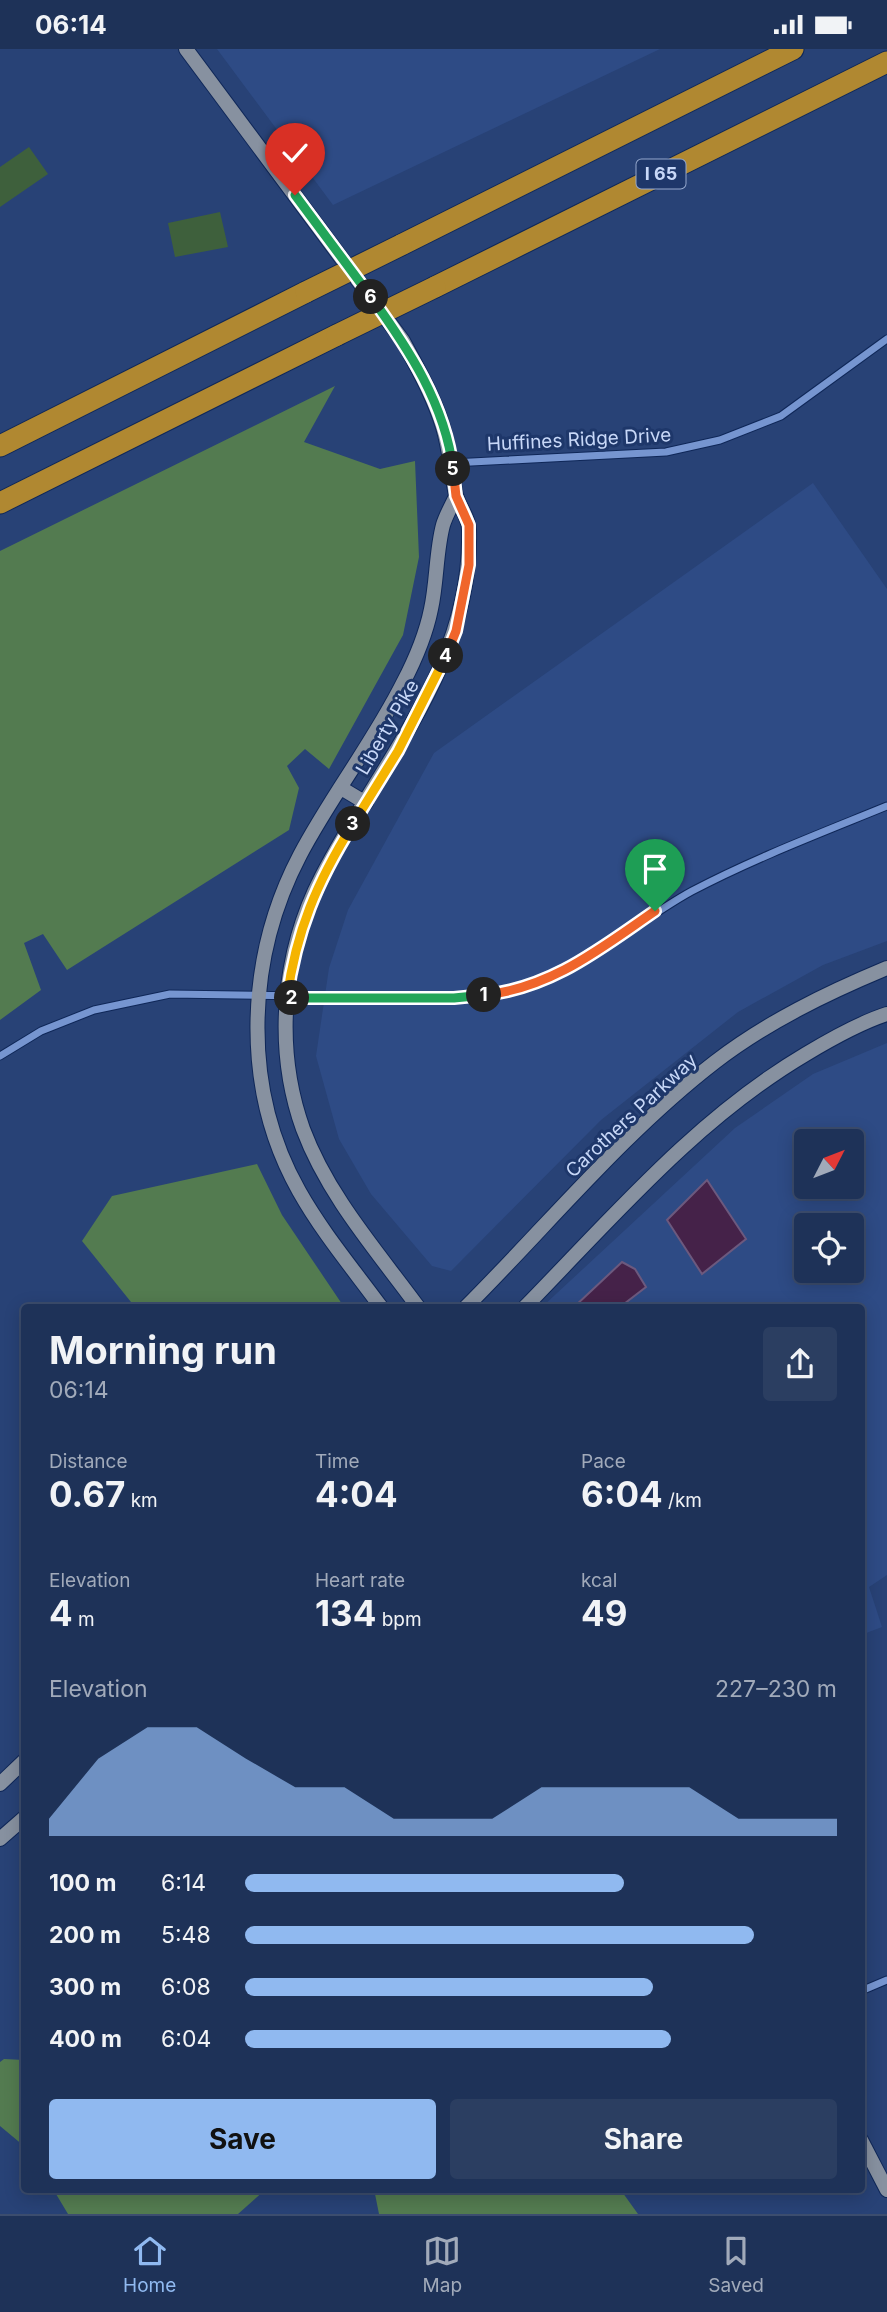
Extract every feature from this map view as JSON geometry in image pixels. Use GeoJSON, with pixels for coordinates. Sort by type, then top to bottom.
{"type":"FeatureCollection","features":[{"type":"Feature","properties":{"kind":"highway"},"geometry":{"type":"LineString","coordinates":[[0,446],[793,49]]}},
{"type":"Feature","properties":{"kind":"highway","name":"I 65"},"geometry":{"type":"LineString","coordinates":[[0,503],[887,62]]}},
{"type":"Feature","properties":{"kind":"street","name":"Liberty Pike"},"geometry":{"type":"LineString","coordinates":[[186,49],[403,341],[426,384],[443,426],[456,496],[469,525],[469,565],[456,631],[439,676],[321,877],[304,919],[287,998],[287,1058],[303,1128],[339,1199],[416,1304]]}},
{"type":"Feature","properties":{"kind":"street","name":"Huffines Ridge Drive"},"geometry":{"type":"LineString","coordinates":[[452,463],[666,452],[720,440],[780,416],[887,339]]}},
{"type":"Feature","properties":{"kind":"street","name":"Liberty Pike"},"geometry":{"type":"LineString","coordinates":[[379,1304],[322,1227],[285,1163],[265,1099],[258,1048],[257,995],[262,958],[286,883],[403,684],[417,654],[431,612],[443,525],[456,496]]}},
{"type":"Feature","properties":{"kind":"street"},"geometry":{"type":"LineString","coordinates":[[341,788],[366,803]]}},
{"type":"Feature","properties":{"kind":"street"},"geometry":{"type":"LineString","coordinates":[[0,1056],[41,1031],[121,1002],[170,995],[454,998],[498,993],[536,983],[567,971],[655,911],[742,865],[887,806]]}},
{"type":"Feature","properties":{"kind":"street","name":"Carothers Parkway"},"geometry":{"type":"LineString","coordinates":[[469,1304],[626,1142],[715,1062],[759,1032],[803,1007],[887,968]]}},
{"type":"Feature","properties":{"kind":"street"},"geometry":{"type":"LineString","coordinates":[[527,1304],[665,1163],[720,1112],[775,1072],[818,1047],[887,1014]]}},
{"type":"Feature","properties":{"kind":"street"},"geometry":{"type":"LineString","coordinates":[[0,1784],[21,1764]]}},
{"type":"Feature","properties":{"kind":"street"},"geometry":{"type":"LineString","coordinates":[[0,1839],[21,1821]]}},
{"type":"Feature","properties":{"kind":"street"},"geometry":{"type":"LineString","coordinates":[[865,1989],[887,1980]]}},
{"type":"Feature","properties":{"kind":"street"},"geometry":{"type":"LineString","coordinates":[[865,2148],[887,2190]]}},
{"type":"Feature","properties":{"kind":"shaded area"},"geometry":{"type":"Polygon","coordinates":[[[217,49],[660,49],[333,205],[217,49]]]}},
{"type":"Feature","properties":{"kind":"shaded area"},"geometry":{"type":"Polygon","coordinates":[[[813,483],[887,589],[887,941],[823,965],[738,1012],[601,1120],[451,1271],[432,1266],[371,1194],[339,1139],[316,1056],[329,968],[348,910],[434,753],[813,483]]]}},
{"type":"Feature","properties":{"kind":"shaded area"},"geometry":{"type":"Polygon","coordinates":[[[887,1043],[887,1575],[869,1587],[882,1627],[865,1633],[865,1304],[545,1304],[735,1128],[813,1074],[887,1043]]]}},
{"type":"Feature","properties":{"kind":"shaded area"},"geometry":{"type":"Polygon","coordinates":[[[707,1180],[746,1239],[702,1274],[667,1220],[707,1180]]]}},
{"type":"Feature","properties":{"kind":"shaded area"},"geometry":{"type":"Polygon","coordinates":[[[622,1262],[635,1269],[646,1287],[624,1304],[577,1304],[622,1262]]]}},
{"type":"Feature","properties":{"kind":"green space"},"geometry":{"type":"Polygon","coordinates":[[[29,147],[48,174],[0,207],[0,167],[29,147]]]}},
{"type":"Feature","properties":{"kind":"green space"},"geometry":{"type":"Polygon","coordinates":[[[220,212],[228,247],[175,257],[168,223],[220,212]]]}},
{"type":"Feature","properties":{"kind":"green space"},"geometry":{"type":"Polygon","coordinates":[[[335,386],[304,442],[380,469],[415,461],[419,557],[403,635],[329,769],[305,749],[287,766],[299,788],[289,830],[67,970],[43,934],[24,943],[41,990],[0,1020],[0,551],[335,386]]]}},
{"type":"Feature","properties":{"kind":"green space"},"geometry":{"type":"Polygon","coordinates":[[[257,1164],[282,1215],[342,1304],[133,1304],[82,1241],[112,1196],[257,1164]]]}},
{"type":"Feature","properties":{"kind":"green space"},"geometry":{"type":"Polygon","coordinates":[[[4,2059],[21,2060],[21,2144],[0,2126],[0,2062],[4,2059]]]}},
{"type":"Feature","properties":{"kind":"green space"},"geometry":{"type":"Polygon","coordinates":[[[55,2193],[262,2193],[238,2214],[68,2214],[55,2193]]]}},
{"type":"Feature","properties":{"kind":"green space"},"geometry":{"type":"Polygon","coordinates":[[[375,2193],[623,2193],[638,2214],[379,2214],[375,2193]]]}},
{"type":"Feature","properties":{"kind":"route"},"geometry":{"type":"LineString","coordinates":[[295,195],[403,341],[426,384],[443,426],[456,496],[469,525],[469,565],[456,631],[439,676],[398,751],[321,877],[304,919],[292,963],[287,998],[454,998],[498,993],[567,971],[655,911]]}}]}
